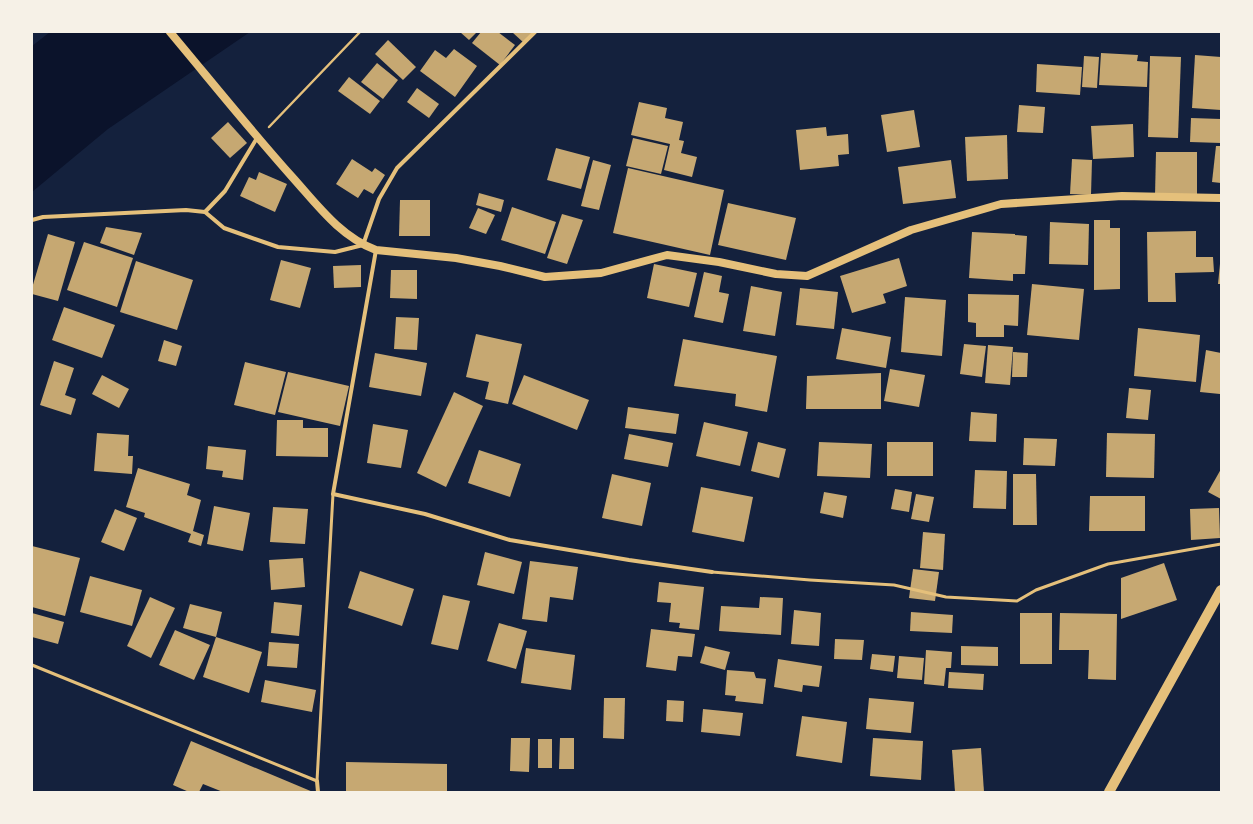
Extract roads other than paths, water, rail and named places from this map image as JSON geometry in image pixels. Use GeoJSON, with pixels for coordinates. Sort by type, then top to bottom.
{"type":"FeatureCollection","features":[{"type":"Feature","properties":{"kind":"main road"},"geometry":{"type":"LineString","coordinates":[[170,32],[257,138],[339,229],[364,245],[376,250],[456,258],[500,266],[545,277],[601,273],[666,255],[719,262],[776,274],[807,276],[911,230],[1001,204],[1122,196],[1221,198]]}},
{"type":"Feature","properties":{"kind":"main road"},"geometry":{"type":"LineString","coordinates":[[1109,792],[1221,590]]}},
{"type":"Feature","properties":{"kind":"street"},"geometry":{"type":"LineString","coordinates":[[32,220],[43,217],[186,210],[205,212],[224,228],[278,247],[335,252],[364,245],[379,199],[397,168],[535,32]]}},
{"type":"Feature","properties":{"kind":"street"},"geometry":{"type":"LineString","coordinates":[[205,212],[225,191],[257,138]]}},
{"type":"Feature","properties":{"kind":"street"},"geometry":{"type":"LineString","coordinates":[[376,250],[333,494],[425,514],[510,540],[712,572]]}},
{"type":"Feature","properties":{"kind":"street"},"geometry":{"type":"LineString","coordinates":[[317,781],[318,792]]}},
{"type":"Feature","properties":{"kind":"lane"},"geometry":{"type":"LineString","coordinates":[[32,665],[317,781],[333,494]]}},
{"type":"Feature","properties":{"kind":"lane"},"geometry":{"type":"LineString","coordinates":[[712,572],[894,585],[946,597],[1017,601],[1036,590],[1108,564],[1221,544]]}},
{"type":"Feature","properties":{"kind":"water"},"geometry":{"type":"Polygon","coordinates":[[[50,32],[250,32],[108,129],[32,192],[32,46],[50,32]]]}}]}
